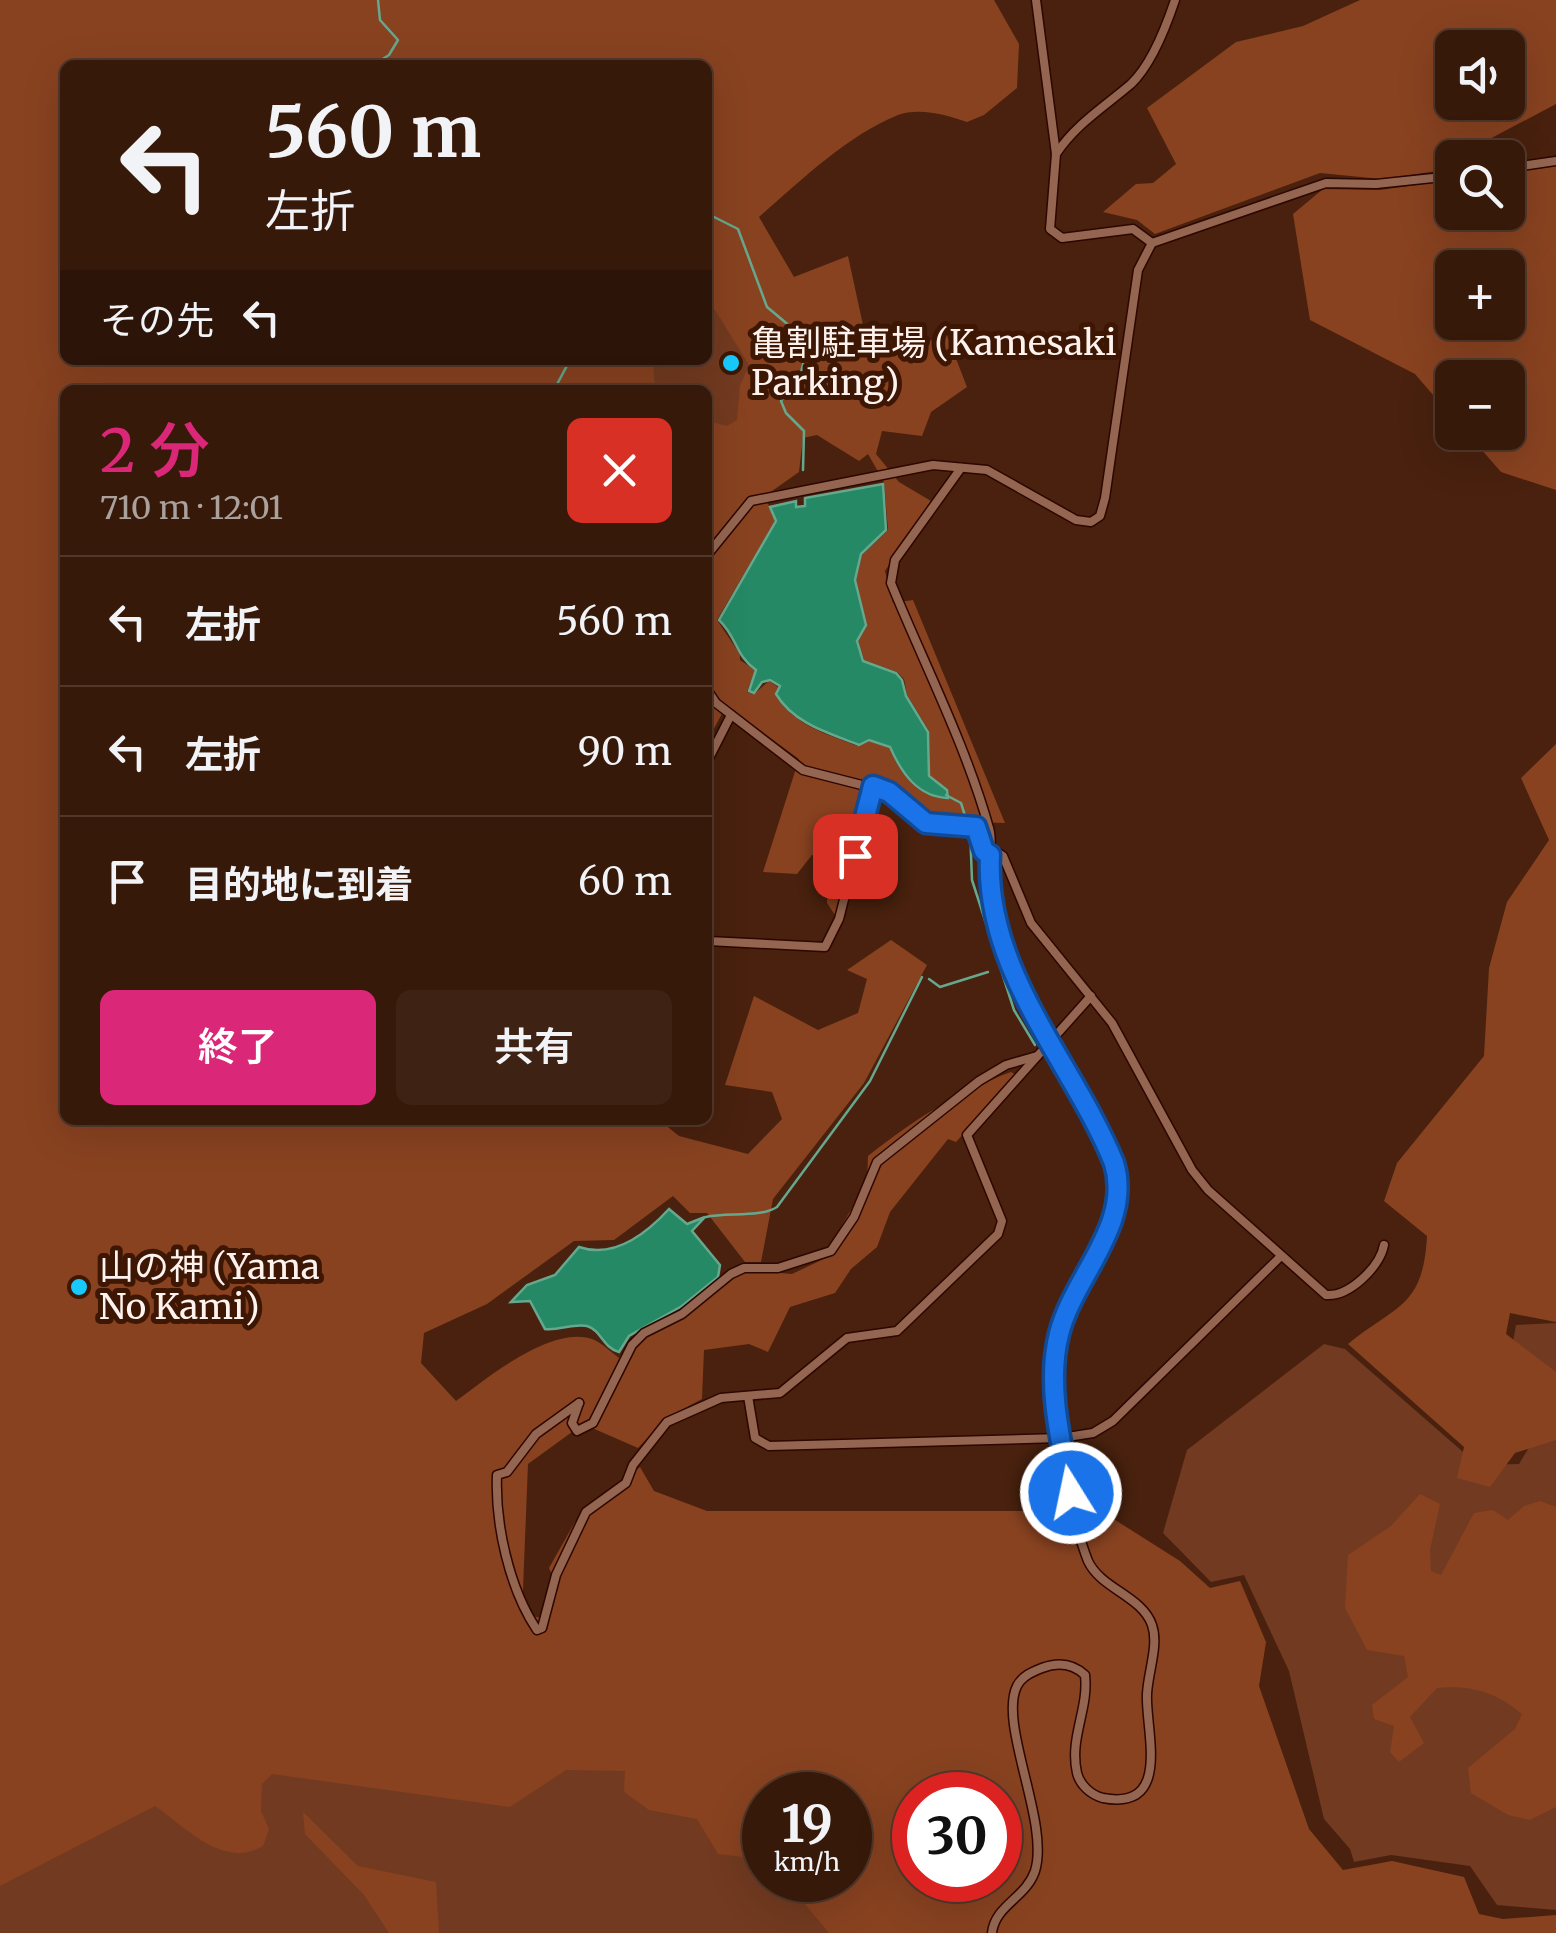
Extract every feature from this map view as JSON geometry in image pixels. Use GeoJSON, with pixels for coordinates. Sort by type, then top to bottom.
{"type":"FeatureCollection","features":[{"type":"Feature","properties":{"kind":"street"},"geometry":{"type":"LineString","coordinates":[[1036,0],[1056,154],[1049,220],[1054,234],[1092,236],[1133,229],[1152,242]]}},
{"type":"Feature","properties":{"kind":"street"},"geometry":{"type":"LineString","coordinates":[[1056,154],[1092,112],[1132,82],[1148,63],[1174,0]]}},
{"type":"Feature","properties":{"kind":"street"},"geometry":{"type":"LineString","coordinates":[[1525,166],[1556,161]]}},
{"type":"Feature","properties":{"kind":"street"},"geometry":{"type":"LineString","coordinates":[[712,549],[751,501],[933,465],[988,470],[1076,520],[1092,522],[1100,516],[1138,270],[1152,242],[1326,182],[1376,184],[1435,178]]}},
{"type":"Feature","properties":{"kind":"street"},"geometry":{"type":"LineString","coordinates":[[961,468],[895,560],[890,574],[972,778],[991,852],[1007,957],[1103,1137],[1118,1176],[1108,1231],[1058,1338],[1054,1364],[1061,1438],[1088,1561],[1097,1577],[1148,1616],[1154,1629],[1146,1714],[1153,1762],[1146,1784],[1132,1794],[1099,1797],[1082,1786],[1074,1746],[1086,1697],[1085,1675],[1067,1664],[1028,1673],[1016,1687],[1014,1713],[1037,1844],[1036,1870],[1015,1900],[996,1916],[992,1933]]}},
{"type":"Feature","properties":{"kind":"street"},"geometry":{"type":"LineString","coordinates":[[712,695],[731,715],[803,770],[889,792],[926,823],[969,826],[991,852],[1003,856],[1031,923],[1112,1024],[1192,1170],[1280,1258],[1316,1288],[1335,1296],[1380,1258],[1384,1246]]}},
{"type":"Feature","properties":{"kind":"street"},"geometry":{"type":"LineString","coordinates":[[712,752],[731,715]]}},
{"type":"Feature","properties":{"kind":"street"},"geometry":{"type":"LineString","coordinates":[[712,942],[826,947],[840,919],[873,786]]}},
{"type":"Feature","properties":{"kind":"street"},"geometry":{"type":"LineString","coordinates":[[1037,1056],[1006,1065],[979,1081],[877,1162],[854,1217],[831,1251],[778,1268],[744,1268],[731,1274],[682,1314],[644,1333],[632,1345],[606,1402],[586,1429],[577,1431],[572,1423],[578,1403],[536,1434],[507,1472],[496,1474],[497,1504],[512,1575],[523,1609],[537,1630],[542,1628],[556,1575],[586,1512],[626,1483],[632,1465],[667,1422],[721,1398],[780,1394],[847,1338],[896,1331],[998,1234],[1002,1222],[968,1134],[1037,1056],[1049,1042],[1090,996]]}},
{"type":"Feature","properties":{"kind":"street"},"geometry":{"type":"LineString","coordinates":[[748,1396],[755,1438],[769,1446],[1061,1438],[1104,1428],[1280,1258]]}},
{"type":"Feature","properties":{"kind":"shaded area"},"geometry":{"type":"Polygon","coordinates":[[[0,0],[994,0],[1019,44],[1017,88],[984,115],[967,122],[915,112],[879,124],[825,160],[759,217],[794,277],[848,256],[870,357],[909,351],[946,333],[967,387],[931,412],[922,436],[882,431],[876,454],[899,482],[931,501],[885,571],[893,603],[913,600],[1005,823],[932,821],[899,792],[868,777],[835,915],[827,903],[828,857],[812,855],[797,874],[763,872],[799,759],[726,706],[712,732],[712,422],[727,426],[737,420],[740,386],[749,365],[712,309],[712,60],[60,60],[60,365],[653,365],[655,385],[60,385],[60,1125],[665,1125],[679,1136],[748,1154],[782,1119],[772,1092],[725,1085],[754,996],[818,1030],[858,1013],[867,979],[847,970],[891,940],[927,965],[864,1083],[773,1199],[761,1262],[745,1262],[707,1213],[690,1213],[673,1196],[614,1240],[574,1241],[487,1304],[424,1333],[421,1363],[456,1401],[520,1356],[558,1340],[592,1339],[619,1358],[633,1337],[682,1310],[733,1269],[792,1274],[834,1254],[831,1244],[867,1182],[868,1156],[954,1098],[1011,1072],[1016,1075],[956,1142],[948,1139],[890,1212],[877,1247],[851,1269],[835,1293],[790,1307],[768,1352],[749,1344],[704,1350],[702,1399],[668,1417],[638,1448],[583,1424],[528,1464],[522,1614],[547,1619],[556,1584],[549,1568],[575,1522],[640,1467],[654,1491],[707,1511],[1101,1511],[1180,1561],[1210,1588],[1240,1581],[1266,1642],[1259,1686],[1309,1829],[1343,1870],[1392,1861],[1464,1877],[1479,1914],[1503,1919],[1556,1915],[1556,1933],[829,1933],[803,1902],[872,1902],[872,1772],[742,1772],[742,1857],[718,1854],[697,1819],[649,1810],[624,1792],[625,1771],[566,1770],[510,1807],[272,1774],[262,1784],[261,1811],[269,1829],[263,1846],[234,1853],[193,1835],[155,1806],[0,1886],[0,0]],[[817,435],[803,438],[799,472],[765,496],[775,521],[717,620],[740,660],[755,670],[747,692],[754,694],[769,681],[778,687],[775,694],[782,705],[801,721],[858,746],[869,741],[889,748],[919,790],[949,799],[948,789],[930,776],[929,731],[907,695],[904,679],[897,672],[864,660],[858,641],[867,625],[856,580],[862,555],[888,530],[884,482],[868,454],[859,461],[817,435]]]}},
{"type":"Feature","properties":{"kind":"shaded area"},"geometry":{"type":"Polygon","coordinates":[[[1360,0],[1556,0],[1556,104],[1488,140],[1435,140],[1435,171],[1381,179],[1320,173],[1155,234],[1137,220],[1103,212],[1136,184],[1153,183],[1176,164],[1147,108],[1236,42],[1303,26],[1360,0]]]}},
{"type":"Feature","properties":{"kind":"shaded area"},"geometry":{"type":"Polygon","coordinates":[[[1556,166],[1556,490],[1501,472],[1482,450],[1525,450],[1525,360],[1435,360],[1435,397],[1415,374],[1310,320],[1293,214],[1323,189],[1380,190],[1435,182],[1435,230],[1525,230],[1525,171],[1556,166]]]}},
{"type":"Feature","properties":{"kind":"shaded area"},"geometry":{"type":"Polygon","coordinates":[[[712,255],[779,427],[712,453],[712,385],[608,385],[602,365],[712,365],[712,255]]]}},
{"type":"Feature","properties":{"kind":"shaded area"},"geometry":{"type":"Polygon","coordinates":[[[883,484],[886,530],[861,554],[855,580],[866,625],[857,641],[863,661],[896,673],[902,680],[906,696],[928,732],[929,776],[947,790],[948,798],[927,793],[912,782],[890,747],[869,740],[859,745],[802,720],[776,694],[780,686],[770,680],[762,682],[754,693],[749,691],[756,670],[719,620],[776,521],[770,507],[796,501],[796,507],[805,506],[805,498],[883,484]]]}},
{"type":"Feature","properties":{"kind":"shaded area"},"geometry":{"type":"Polygon","coordinates":[[[1556,744],[1556,1322],[1510,1313],[1506,1334],[1556,1372],[1556,1440],[1515,1453],[1490,1487],[1457,1478],[1464,1447],[1348,1344],[1404,1302],[1420,1278],[1427,1236],[1384,1201],[1397,1163],[1484,1056],[1489,968],[1507,902],[1549,840],[1521,778],[1556,744]]]}},
{"type":"Feature","properties":{"kind":"shaded area"},"geometry":{"type":"Polygon","coordinates":[[[669,1209],[687,1224],[705,1217],[692,1231],[720,1265],[718,1277],[682,1306],[629,1336],[619,1352],[592,1328],[582,1325],[545,1329],[530,1301],[511,1302],[527,1285],[555,1275],[579,1247],[617,1247],[640,1235],[669,1209]]]}},
{"type":"Feature","properties":{"kind":"shaded area"},"geometry":{"type":"Polygon","coordinates":[[[1556,1323],[1556,1910],[1497,1905],[1470,1866],[1391,1855],[1354,1862],[1350,1849],[1324,1819],[1289,1671],[1244,1575],[1211,1582],[1163,1533],[1187,1450],[1324,1344],[1345,1349],[1478,1465],[1519,1464],[1555,1404],[1512,1347],[1516,1325],[1556,1323]]]}},
{"type":"Feature","properties":{"kind":"shaded area"},"geometry":{"type":"Polygon","coordinates":[[[1420,1494],[1440,1504],[1430,1550],[1431,1571],[1441,1575],[1474,1513],[1493,1510],[1508,1520],[1524,1506],[1540,1501],[1556,1507],[1556,1807],[1530,1820],[1508,1815],[1471,1793],[1468,1768],[1515,1729],[1522,1714],[1503,1700],[1461,1688],[1437,1688],[1410,1717],[1424,1743],[1399,1762],[1390,1752],[1394,1726],[1374,1719],[1372,1705],[1408,1677],[1404,1656],[1367,1650],[1345,1608],[1348,1555],[1391,1526],[1420,1494]]]}},
{"type":"Feature","properties":{"kind":"shaded area"},"geometry":{"type":"Polygon","coordinates":[[[382,1679],[809,1772],[742,1772],[742,1902],[872,1902],[872,1786],[892,1790],[892,1902],[920,1902],[921,1933],[0,1933],[0,1854],[382,1679]]]}},
{"type":"Feature","properties":{"kind":"shaded area"},"geometry":{"type":"Polygon","coordinates":[[[303,1812],[358,1866],[436,1882],[439,1933],[389,1933],[364,1895],[305,1834],[303,1812]]]}},
{"type":"Feature","properties":{"kind":"waterway"},"geometry":{"type":"LineString","coordinates":[[378,0],[380,20],[398,40],[381,60]]}},
{"type":"Feature","properties":{"kind":"waterway"},"geometry":{"type":"LineString","coordinates":[[712,216],[738,229],[767,307],[809,342],[801,372],[781,401],[786,413],[804,431],[803,470]]}},
{"type":"Feature","properties":{"kind":"waterway"},"geometry":{"type":"LineString","coordinates":[[557,385],[567,365]]}},
{"type":"Feature","properties":{"kind":"waterway"},"geometry":{"type":"LineString","coordinates":[[946,795],[961,803],[967,822]]}},
{"type":"Feature","properties":{"kind":"waterway"},"geometry":{"type":"LineString","coordinates":[[970,829],[972,880],[1014,1010],[1035,1045]]}},
{"type":"Feature","properties":{"kind":"waterway"},"geometry":{"type":"LineString","coordinates":[[929,979],[940,987],[988,972]]}},
{"type":"Feature","properties":{"kind":"waterway"},"geometry":{"type":"LineString","coordinates":[[706,1217],[777,1207],[870,1081],[922,977]]}},
{"type":"Feature","properties":{"kind":"place","name":"亀割駐車場 (Kamesaki Parking)"},"geometry":{"type":"Point","coordinates":[731,363]}},
{"type":"Feature","properties":{"kind":"place","name":"山の神 (Yama No Kami)"},"geometry":{"type":"Point","coordinates":[79,1287]}},
{"type":"Feature","properties":{"kind":"route"},"geometry":{"type":"LineString","coordinates":[[855,856],[873,786],[901,800],[926,823],[976,827],[984,851],[990,855],[1000,930],[1020,989],[1084,1101],[1114,1163],[1118,1176],[1115,1210],[1066,1312],[1054,1364],[1056,1408],[1071,1493]]}}]}
